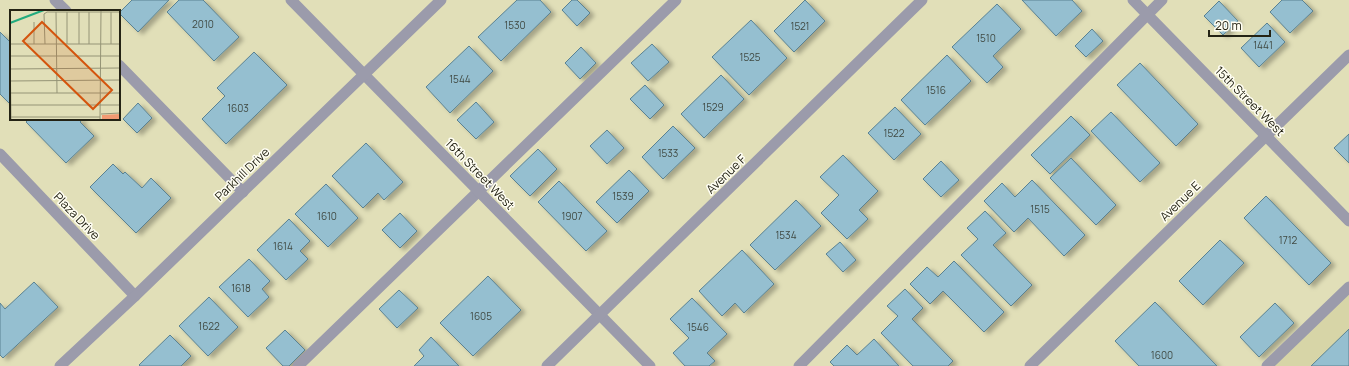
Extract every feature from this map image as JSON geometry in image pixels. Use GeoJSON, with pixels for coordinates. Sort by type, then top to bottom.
{"type":"FeatureCollection","features":[{"type":"Feature","properties":{"kind":"street"},"geometry":{"type":"LineString","coordinates":[[55,0],[65,10]]}},
{"type":"Feature","properties":{"kind":"street","name":"16th Street West"},"geometry":{"type":"LineString","coordinates":[[291,0],[650,366]]}},
{"type":"Feature","properties":{"kind":"street","name":"Parkhill Drive"},"geometry":{"type":"LineString","coordinates":[[60,366],[136,296],[441,0]]}},
{"type":"Feature","properties":{"kind":"street"},"geometry":{"type":"LineString","coordinates":[[298,366],[676,0]]}},
{"type":"Feature","properties":{"kind":"street","name":"Avenue F"},"geometry":{"type":"LineString","coordinates":[[547,366],[922,0]]}},
{"type":"Feature","properties":{"kind":"street","name":"15th Street West"},"geometry":{"type":"LineString","coordinates":[[1132,0],[1349,221]]}},
{"type":"Feature","properties":{"kind":"street"},"geometry":{"type":"LineString","coordinates":[[799,366],[1162,0]]}},
{"type":"Feature","properties":{"kind":"street","name":"Avenue E"},"geometry":{"type":"LineString","coordinates":[[1030,366],[1349,55]]}},
{"type":"Feature","properties":{"kind":"street"},"geometry":{"type":"LineString","coordinates":[[120,66],[243,192]]}},
{"type":"Feature","properties":{"kind":"street","name":"Plaza Drive"},"geometry":{"type":"LineString","coordinates":[[0,154],[136,296]]}},
{"type":"Feature","properties":{"kind":"street"},"geometry":{"type":"LineString","coordinates":[[1267,366],[1349,287]]}},
{"type":"Feature","properties":{"kind":"shaded area"},"geometry":{"type":"Polygon","coordinates":[[[1349,287],[1349,366],[1267,366],[1349,287]]]}},
{"type":"Feature","properties":{"kind":"building"},"geometry":{"type":"Polygon","coordinates":[[[132,0],[169,0],[138,32],[120,14],[120,12],[132,0]]]}},
{"type":"Feature","properties":{"kind":"building"},"geometry":{"type":"Polygon","coordinates":[[[179,0],[203,0],[239,37],[214,61],[167,12],[179,0]]]}},
{"type":"Feature","properties":{"kind":"building"},"geometry":{"type":"Polygon","coordinates":[[[517,0],[540,0],[551,12],[501,61],[478,37],[517,0]]]}},
{"type":"Feature","properties":{"kind":"building"},"geometry":{"type":"Polygon","coordinates":[[[572,0],[577,0],[590,13],[577,26],[562,10],[572,0]]]}},
{"type":"Feature","properties":{"kind":"building"},"geometry":{"type":"Polygon","coordinates":[[[805,0],[825,21],[794,52],[774,31],[805,0]]]}},
{"type":"Feature","properties":{"kind":"building"},"geometry":{"type":"Polygon","coordinates":[[[1022,0],[1072,0],[1082,11],[1056,36],[1022,0]]]}},
{"type":"Feature","properties":{"kind":"building"},"geometry":{"type":"Polygon","coordinates":[[[1282,0],[1302,0],[1313,11],[1290,33],[1270,12],[1282,0]]]}},
{"type":"Feature","properties":{"kind":"building"},"geometry":{"type":"Polygon","coordinates":[[[1219,1],[1238,21],[1223,35],[1204,16],[1219,1]]]}},
{"type":"Feature","properties":{"kind":"building"},"geometry":{"type":"Polygon","coordinates":[[[997,4],[1021,29],[993,56],[1003,67],[987,83],[952,47],[997,4]]]}},
{"type":"Feature","properties":{"kind":"building"},"geometry":{"type":"Polygon","coordinates":[[[751,20],[787,58],[749,95],[712,57],[751,20]]]}},
{"type":"Feature","properties":{"kind":"building"},"geometry":{"type":"Polygon","coordinates":[[[1267,23],[1285,42],[1259,67],[1241,48],[1267,23]]]}},
{"type":"Feature","properties":{"kind":"building"},"geometry":{"type":"Polygon","coordinates":[[[1092,29],[1103,41],[1086,57],[1075,46],[1092,29]]]}},
{"type":"Feature","properties":{"kind":"building"},"geometry":{"type":"Polygon","coordinates":[[[0,32],[10,42],[10,104],[0,94],[0,32]]]}},
{"type":"Feature","properties":{"kind":"building"},"geometry":{"type":"Polygon","coordinates":[[[652,44],[669,62],[648,81],[631,63],[652,44]]]}},
{"type":"Feature","properties":{"kind":"building"},"geometry":{"type":"Polygon","coordinates":[[[469,46],[493,71],[450,113],[426,87],[469,46]]]}},
{"type":"Feature","properties":{"kind":"building"},"geometry":{"type":"Polygon","coordinates":[[[581,47],[596,63],[580,79],[565,63],[581,47]]]}},
{"type":"Feature","properties":{"kind":"building"},"geometry":{"type":"Polygon","coordinates":[[[254,52],[287,85],[226,144],[202,119],[225,96],[217,88],[254,52]]]}},
{"type":"Feature","properties":{"kind":"building"},"geometry":{"type":"Polygon","coordinates":[[[947,55],[971,81],[925,125],[901,100],[947,55]]]}},
{"type":"Feature","properties":{"kind":"building"},"geometry":{"type":"Polygon","coordinates":[[[1140,63],[1198,124],[1176,146],[1117,85],[1140,63]]]}},
{"type":"Feature","properties":{"kind":"building"},"geometry":{"type":"Polygon","coordinates":[[[721,75],[744,99],[704,138],[681,114],[721,75]]]}},
{"type":"Feature","properties":{"kind":"building"},"geometry":{"type":"Polygon","coordinates":[[[645,85],[664,105],[650,119],[630,99],[645,85]]]}},
{"type":"Feature","properties":{"kind":"building"},"geometry":{"type":"Polygon","coordinates":[[[476,102],[494,122],[476,139],[457,120],[476,102]]]}},
{"type":"Feature","properties":{"kind":"building"},"geometry":{"type":"Polygon","coordinates":[[[138,103],[152,118],[137,133],[123,119],[138,103]]]}},
{"type":"Feature","properties":{"kind":"building"},"geometry":{"type":"Polygon","coordinates":[[[895,107],[921,134],[894,160],[868,133],[895,107]]]}},
{"type":"Feature","properties":{"kind":"building"},"geometry":{"type":"Polygon","coordinates":[[[1111,112],[1160,163],[1140,182],[1091,131],[1111,112]]]}},
{"type":"Feature","properties":{"kind":"building"},"geometry":{"type":"Polygon","coordinates":[[[1071,116],[1090,135],[1050,174],[1031,155],[1071,116]]]}},
{"type":"Feature","properties":{"kind":"building"},"geometry":{"type":"Polygon","coordinates":[[[28,120],[82,120],[80,122],[94,136],[66,163],[26,122],[28,120]]]}},
{"type":"Feature","properties":{"kind":"building"},"geometry":{"type":"Polygon","coordinates":[[[673,126],[695,148],[663,179],[642,157],[673,126]]]}},
{"type":"Feature","properties":{"kind":"building"},"geometry":{"type":"Polygon","coordinates":[[[607,130],[624,148],[607,164],[590,146],[607,130]]]}},
{"type":"Feature","properties":{"kind":"building"},"geometry":{"type":"Polygon","coordinates":[[[1349,134],[1349,163],[1334,148],[1349,134]]]}},
{"type":"Feature","properties":{"kind":"building"},"geometry":{"type":"Polygon","coordinates":[[[366,143],[403,182],[384,200],[378,193],[363,208],[332,176],[366,143]]]}},
{"type":"Feature","properties":{"kind":"building"},"geometry":{"type":"Polygon","coordinates":[[[538,149],[557,169],[530,196],[510,176],[538,149]]]}},
{"type":"Feature","properties":{"kind":"building"},"geometry":{"type":"Polygon","coordinates":[[[843,155],[878,191],[859,210],[868,219],[847,239],[821,213],[839,195],[820,177],[843,155]]]}},
{"type":"Feature","properties":{"kind":"building"},"geometry":{"type":"Polygon","coordinates":[[[1071,158],[1116,205],[1096,225],[1050,178],[1071,158]]]}},
{"type":"Feature","properties":{"kind":"building"},"geometry":{"type":"Polygon","coordinates":[[[941,161],[959,180],[941,197],[923,179],[941,161]]]}},
{"type":"Feature","properties":{"kind":"building"},"geometry":{"type":"Polygon","coordinates":[[[113,164],[123,174],[125,172],[142,188],[151,178],[171,198],[136,233],[90,187],[113,164]]]}},
{"type":"Feature","properties":{"kind":"building"},"geometry":{"type":"Polygon","coordinates":[[[629,170],[649,191],[617,223],[596,202],[629,170]]]}},
{"type":"Feature","properties":{"kind":"building"},"geometry":{"type":"Polygon","coordinates":[[[1032,180],[1085,235],[1064,256],[1028,218],[1014,232],[984,201],[1002,183],[1015,197],[1032,180]]]}},
{"type":"Feature","properties":{"kind":"building"},"geometry":{"type":"Polygon","coordinates":[[[559,181],[607,231],[586,251],[538,202],[559,181]]]}},
{"type":"Feature","properties":{"kind":"building"},"geometry":{"type":"Polygon","coordinates":[[[326,184],[358,218],[328,247],[295,214],[326,184]]]}},
{"type":"Feature","properties":{"kind":"building"},"geometry":{"type":"Polygon","coordinates":[[[1266,196],[1331,263],[1309,285],[1244,218],[1266,196]]]}},
{"type":"Feature","properties":{"kind":"building"},"geometry":{"type":"Polygon","coordinates":[[[796,200],[821,226],[775,270],[750,245],[796,200]]]}},
{"type":"Feature","properties":{"kind":"building"},"geometry":{"type":"Polygon","coordinates":[[[985,211],[1006,233],[993,245],[1032,285],[1011,306],[961,255],[978,239],[967,228],[985,211]]]}},
{"type":"Feature","properties":{"kind":"building"},"geometry":{"type":"Polygon","coordinates":[[[400,213],[417,231],[400,248],[382,230],[400,213]]]}},
{"type":"Feature","properties":{"kind":"building"},"geometry":{"type":"Polygon","coordinates":[[[289,219],[310,241],[300,251],[308,259],[286,280],[257,250],[289,219]]]}},
{"type":"Feature","properties":{"kind":"building"},"geometry":{"type":"Polygon","coordinates":[[[1220,240],[1244,263],[1203,305],[1179,281],[1220,240]]]}},
{"type":"Feature","properties":{"kind":"building"},"geometry":{"type":"Polygon","coordinates":[[[840,242],[856,260],[843,272],[826,254],[840,242]]]}},
{"type":"Feature","properties":{"kind":"building"},"geometry":{"type":"Polygon","coordinates":[[[742,250],[774,284],[744,313],[735,303],[722,316],[699,291],[742,250]]]}},
{"type":"Feature","properties":{"kind":"building"},"geometry":{"type":"Polygon","coordinates":[[[249,259],[270,281],[262,289],[269,297],[248,317],[219,287],[249,259]]]}},
{"type":"Feature","properties":{"kind":"building"},"geometry":{"type":"Polygon","coordinates":[[[954,261],[1004,312],[984,332],[943,291],[930,304],[910,284],[927,267],[938,277],[954,261]]]}},
{"type":"Feature","properties":{"kind":"building"},"geometry":{"type":"Polygon","coordinates":[[[488,276],[521,310],[473,356],[440,323],[488,276]]]}},
{"type":"Feature","properties":{"kind":"building"},"geometry":{"type":"Polygon","coordinates":[[[34,282],[58,307],[3,358],[0,355],[0,303],[5,309],[34,282]]]}},
{"type":"Feature","properties":{"kind":"building"},"geometry":{"type":"Polygon","coordinates":[[[905,289],[923,308],[912,319],[953,361],[948,366],[913,366],[881,333],[898,316],[887,306],[905,289]]]}},
{"type":"Feature","properties":{"kind":"building"},"geometry":{"type":"Polygon","coordinates":[[[399,290],[418,308],[397,328],[379,309],[399,290]]]}},
{"type":"Feature","properties":{"kind":"building"},"geometry":{"type":"Polygon","coordinates":[[[209,297],[238,327],[208,356],[179,326],[209,297]]]}},
{"type":"Feature","properties":{"kind":"building"},"geometry":{"type":"Polygon","coordinates":[[[692,298],[727,334],[707,353],[715,361],[709,366],[685,366],[673,353],[689,338],[670,319],[692,298]]]}},
{"type":"Feature","properties":{"kind":"building"},"geometry":{"type":"Polygon","coordinates":[[[1155,302],[1217,366],[1139,366],[1115,341],[1155,302]]]}},
{"type":"Feature","properties":{"kind":"building"},"geometry":{"type":"Polygon","coordinates":[[[1275,303],[1294,323],[1259,357],[1240,337],[1275,303]]]}},
{"type":"Feature","properties":{"kind":"building"},"geometry":{"type":"Polygon","coordinates":[[[1349,329],[1349,366],[1311,366],[1349,329]]]}},
{"type":"Feature","properties":{"kind":"building"},"geometry":{"type":"Polygon","coordinates":[[[285,330],[305,350],[289,366],[283,366],[266,348],[285,330]]]}},
{"type":"Feature","properties":{"kind":"building"},"geometry":{"type":"Polygon","coordinates":[[[170,335],[191,356],[181,366],[139,365],[170,335]]]}},
{"type":"Feature","properties":{"kind":"building"},"geometry":{"type":"Polygon","coordinates":[[[431,337],[459,366],[414,366],[424,356],[419,350],[431,337]]]}},
{"type":"Feature","properties":{"kind":"building"},"geometry":{"type":"Polygon","coordinates":[[[874,339],[899,366],[834,366],[830,362],[847,345],[857,355],[874,339]]]}}]}
